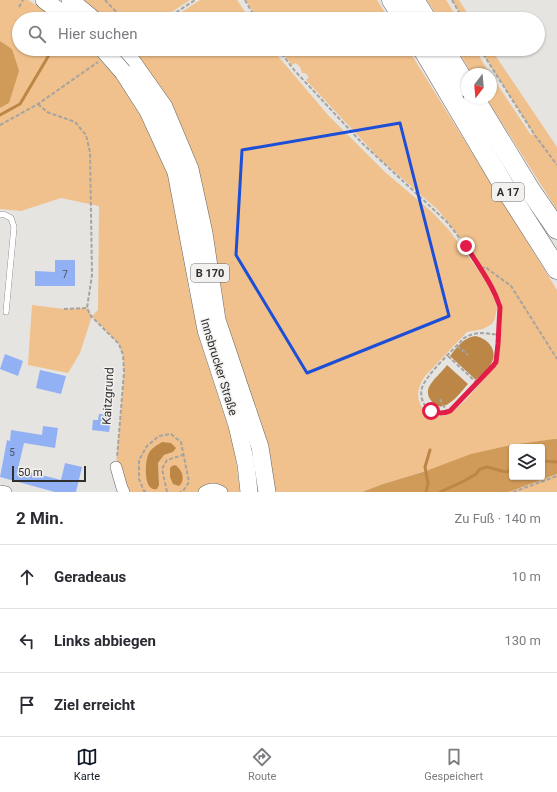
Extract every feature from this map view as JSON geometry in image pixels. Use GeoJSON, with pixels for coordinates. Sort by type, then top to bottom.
{"type":"FeatureCollection","features":[{"type":"Feature","properties":{"kind":"highway"},"geometry":{"type":"LineString","coordinates":[[392,0],[400,12]]}},
{"type":"Feature","properties":{"kind":"highway"},"geometry":{"type":"LineString","coordinates":[[414,0],[422,12]]}},
{"type":"Feature","properties":{"kind":"highway","name":"A 17"},"geometry":{"type":"LineString","coordinates":[[427,56],[504,186],[557,269]]}},
{"type":"Feature","properties":{"kind":"highway"},"geometry":{"type":"LineString","coordinates":[[448,56],[461,77]]}},
{"type":"Feature","properties":{"kind":"highway","name":"A 17"},"geometry":{"type":"LineString","coordinates":[[478,104],[530,190],[557,230]]}},
{"type":"Feature","properties":{"kind":"main road"},"geometry":{"type":"LineString","coordinates":[[44,0],[60,12]]}},
{"type":"Feature","properties":{"kind":"main road"},"geometry":{"type":"LineString","coordinates":[[70,0],[85,12]]}},
{"type":"Feature","properties":{"kind":"main road","name":"Innsbrucker Straße"},"geometry":{"type":"LineString","coordinates":[[112,56],[128,68],[164,107],[190,169],[204,233],[217,320],[260,447],[267,492]]}},
{"type":"Feature","properties":{"kind":"main road","name":"Innsbrucker Straße"},"geometry":{"type":"LineString","coordinates":[[124,56],[176,172],[206,330],[237,425],[246,464],[249,492]]}},
{"type":"Feature","properties":{"kind":"street"},"geometry":{"type":"LineString","coordinates":[[116,467],[124,492]]}},
{"type":"Feature","properties":{"kind":"street"},"geometry":{"type":"LineString","coordinates":[[204,492],[208,489],[217,489],[222,492]]}},
{"type":"Feature","properties":{"kind":"street"},"geometry":{"type":"LineString","coordinates":[[0,491],[6,492]]}},
{"type":"Feature","properties":{"kind":"lane"},"geometry":{"type":"LineString","coordinates":[[0,215],[3,214],[11,218],[14,227],[6,312]]}},
{"type":"Feature","properties":{"kind":"path"},"geometry":{"type":"LineString","coordinates":[[19,7],[23,0]]}},
{"type":"Feature","properties":{"kind":"path"},"geometry":{"type":"LineString","coordinates":[[105,0],[116,12]]}},
{"type":"Feature","properties":{"kind":"path"},"geometry":{"type":"LineString","coordinates":[[177,12],[195,0]]}},
{"type":"Feature","properties":{"kind":"path"},"geometry":{"type":"LineString","coordinates":[[244,0],[252,12]]}},
{"type":"Feature","properties":{"kind":"path"},"geometry":{"type":"LineString","coordinates":[[452,0],[459,12]]}},
{"type":"Feature","properties":{"kind":"path"},"geometry":{"type":"LineString","coordinates":[[284,56],[362,144],[447,222],[466,246],[498,300],[500,307],[499,335],[496,362],[450,411],[439,414],[427,408],[422,399],[421,392],[423,385],[464,338],[481,332],[499,335]]}},
{"type":"Feature","properties":{"kind":"path"},"geometry":{"type":"LineString","coordinates":[[484,56],[534,134],[557,165]]}},
{"type":"Feature","properties":{"kind":"path"},"geometry":{"type":"LineString","coordinates":[[0,125],[38,104],[93,67]]}},
{"type":"Feature","properties":{"kind":"path"},"geometry":{"type":"LineString","coordinates":[[38,104],[47,112],[75,122],[86,135],[90,152],[92,276],[87,308],[64,309]]}},
{"type":"Feature","properties":{"kind":"path"},"geometry":{"type":"LineString","coordinates":[[481,269],[485,266],[511,286],[557,359]]}},
{"type":"Feature","properties":{"kind":"path","name":"Kaitzgrund"},"geometry":{"type":"LineString","coordinates":[[87,308],[92,316],[119,344],[123,355],[124,372],[116,467]]}},
{"type":"Feature","properties":{"kind":"path"},"geometry":{"type":"LineString","coordinates":[[457,346],[468,355]]}},
{"type":"Feature","properties":{"kind":"path"},"geometry":{"type":"LineString","coordinates":[[448,356],[477,383]]}},
{"type":"Feature","properties":{"kind":"path"},"geometry":{"type":"LineString","coordinates":[[440,399],[447,412]]}},
{"type":"Feature","properties":{"kind":"path"},"geometry":{"type":"LineString","coordinates":[[146,492],[144,491],[139,479],[139,460],[147,446],[159,436],[171,434],[181,442],[189,482],[183,491],[180,492]]}},
{"type":"Feature","properties":{"kind":"path"},"geometry":{"type":"LineString","coordinates":[[168,492],[162,468],[167,460],[183,455]]}},
{"type":"Feature","properties":{"kind":"path"},"geometry":{"type":"LineString","coordinates":[[513,492],[557,476]]}},
{"type":"Feature","properties":{"kind":"highlighted area"},"geometry":{"type":"Polygon","coordinates":[[[400,123],[449,316],[307,373],[236,255],[242,150],[400,123]]]}},
{"type":"Feature","properties":{"kind":"shaded area"},"geometry":{"type":"Polygon","coordinates":[[[0,0],[28,0],[46,12],[12,12],[12,49],[0,41],[0,0]]]}},
{"type":"Feature","properties":{"kind":"shaded area"},"geometry":{"type":"Polygon","coordinates":[[[83,0],[190,0],[172,12],[97,12],[83,0]]]}},
{"type":"Feature","properties":{"kind":"shaded area"},"geometry":{"type":"Polygon","coordinates":[[[200,0],[237,0],[245,12],[182,12],[200,0]]]}},
{"type":"Feature","properties":{"kind":"shaded area"},"geometry":{"type":"Polygon","coordinates":[[[246,0],[377,0],[385,12],[253,12],[246,0]]]}},
{"type":"Feature","properties":{"kind":"shaded area"},"geometry":{"type":"Polygon","coordinates":[[[427,0],[446,0],[454,12],[435,12],[427,0]]]}},
{"type":"Feature","properties":{"kind":"shaded area"},"geometry":{"type":"Polygon","coordinates":[[[452,0],[459,0],[467,12],[459,12],[452,0]]]}},
{"type":"Feature","properties":{"kind":"shaded area"},"geometry":{"type":"Polygon","coordinates":[[[0,41],[12,49],[12,56],[14,56],[19,71],[9,103],[0,108],[0,41]]]}},
{"type":"Feature","properties":{"kind":"shaded area"},"geometry":{"type":"Polygon","coordinates":[[[12,49],[12,56],[96,56],[116,77],[138,105],[164,156],[183,238],[188,286],[201,344],[234,445],[240,492],[124,492],[116,467],[124,372],[123,355],[119,344],[92,316],[98,310],[99,206],[61,198],[21,211],[0,209],[0,108],[9,103],[12,49]],[[153,448],[159,485],[158,463],[164,455],[173,452],[153,448]]]}},
{"type":"Feature","properties":{"kind":"shaded area"},"geometry":{"type":"Polygon","coordinates":[[[134,56],[278,56],[328,115],[385,172],[432,212],[449,230],[484,278],[496,302],[497,308],[492,324],[483,329],[467,332],[425,376],[420,386],[418,395],[420,404],[427,413],[426,417],[428,418],[430,414],[440,416],[446,415],[458,407],[472,394],[494,366],[497,361],[502,326],[502,302],[471,251],[438,210],[378,157],[306,80],[309,77],[305,73],[302,73],[300,67],[296,63],[292,65],[285,56],[412,56],[557,290],[557,439],[509,444],[509,446],[383,484],[362,492],[273,492],[134,56]]]}},
{"type":"Feature","properties":{"kind":"shaded area"},"geometry":{"type":"Polygon","coordinates":[[[461,56],[479,56],[486,68],[468,68],[461,56]]]}},
{"type":"Feature","properties":{"kind":"shaded area"},"geometry":{"type":"Polygon","coordinates":[[[484,56],[496,56],[557,147],[557,210],[490,104],[497,104],[497,84],[531,135],[534,134],[497,76],[497,68],[492,68],[484,56]]]}},
{"type":"Feature","properties":{"kind":"shaded area"},"geometry":{"type":"Polygon","coordinates":[[[32,305],[64,309],[87,308],[92,316],[80,353],[68,373],[28,365],[32,305]]]}},
{"type":"Feature","properties":{"kind":"shaded area"},"geometry":{"type":"Polygon","coordinates":[[[475,336],[488,342],[494,354],[490,366],[476,380],[450,356],[464,341],[475,336]]]}},
{"type":"Feature","properties":{"kind":"shaded area"},"geometry":{"type":"Polygon","coordinates":[[[447,365],[468,384],[456,398],[445,405],[440,406],[435,404],[430,399],[428,390],[433,381],[447,365]]]}},
{"type":"Feature","properties":{"kind":"shaded area"},"geometry":{"type":"Polygon","coordinates":[[[557,439],[557,474],[545,478],[545,444],[518,444],[557,439]]]}},
{"type":"Feature","properties":{"kind":"shaded area"},"geometry":{"type":"Polygon","coordinates":[[[162,442],[171,443],[176,448],[173,452],[164,455],[158,463],[159,485],[157,489],[152,489],[147,482],[146,476],[147,459],[154,447],[162,442]]]}},
{"type":"Feature","properties":{"kind":"shaded area"},"geometry":{"type":"Polygon","coordinates":[[[509,445],[509,480],[541,480],[509,492],[362,492],[426,471],[471,454],[509,445]]]}},
{"type":"Feature","properties":{"kind":"shaded area"},"geometry":{"type":"Polygon","coordinates":[[[175,465],[180,469],[183,478],[179,486],[173,484],[170,477],[170,468],[175,465]]]}},
{"type":"Feature","properties":{"kind":"shaded area"},"geometry":{"type":"Polygon","coordinates":[[[557,474],[557,492],[509,492],[541,480],[545,480],[545,478],[557,474]]]}},
{"type":"Feature","properties":{"kind":"building"},"geometry":{"type":"Polygon","coordinates":[[[55,260],[75,260],[75,286],[35,286],[35,271],[55,272],[55,260]]]}},
{"type":"Feature","properties":{"kind":"building"},"geometry":{"type":"Polygon","coordinates":[[[5,354],[23,361],[18,376],[0,369],[5,354]]]}},
{"type":"Feature","properties":{"kind":"building"},"geometry":{"type":"Polygon","coordinates":[[[40,370],[66,376],[61,394],[36,388],[40,370]]]}},
{"type":"Feature","properties":{"kind":"building"},"geometry":{"type":"Polygon","coordinates":[[[99,414],[112,415],[109,432],[92,430],[93,420],[98,420],[99,414]]]}},
{"type":"Feature","properties":{"kind":"building"},"geometry":{"type":"Polygon","coordinates":[[[43,426],[58,428],[55,448],[24,443],[18,469],[61,480],[65,463],[82,467],[76,492],[55,492],[0,477],[7,440],[10,441],[11,430],[42,435],[43,426]]]}},
{"type":"Feature","properties":{"kind":"waterway"},"geometry":{"type":"LineString","coordinates":[[0,115],[20,104],[48,56]]}},
{"type":"Feature","properties":{"kind":"waterway"},"geometry":{"type":"LineString","coordinates":[[426,492],[428,483],[425,467],[430,450]]}},
{"type":"Feature","properties":{"kind":"waterway"},"geometry":{"type":"LineString","coordinates":[[545,461],[557,462]]}},
{"type":"Feature","properties":{"kind":"waterway"},"geometry":{"type":"LineString","coordinates":[[440,492],[464,481],[476,474],[480,469],[487,467],[506,472],[509,470]]}},
{"type":"Feature","properties":{"kind":"route"},"geometry":{"type":"LineString","coordinates":[[431,411],[439,414],[450,411],[496,362],[501,313],[500,307],[498,300],[481,269],[466,246]]}}]}
